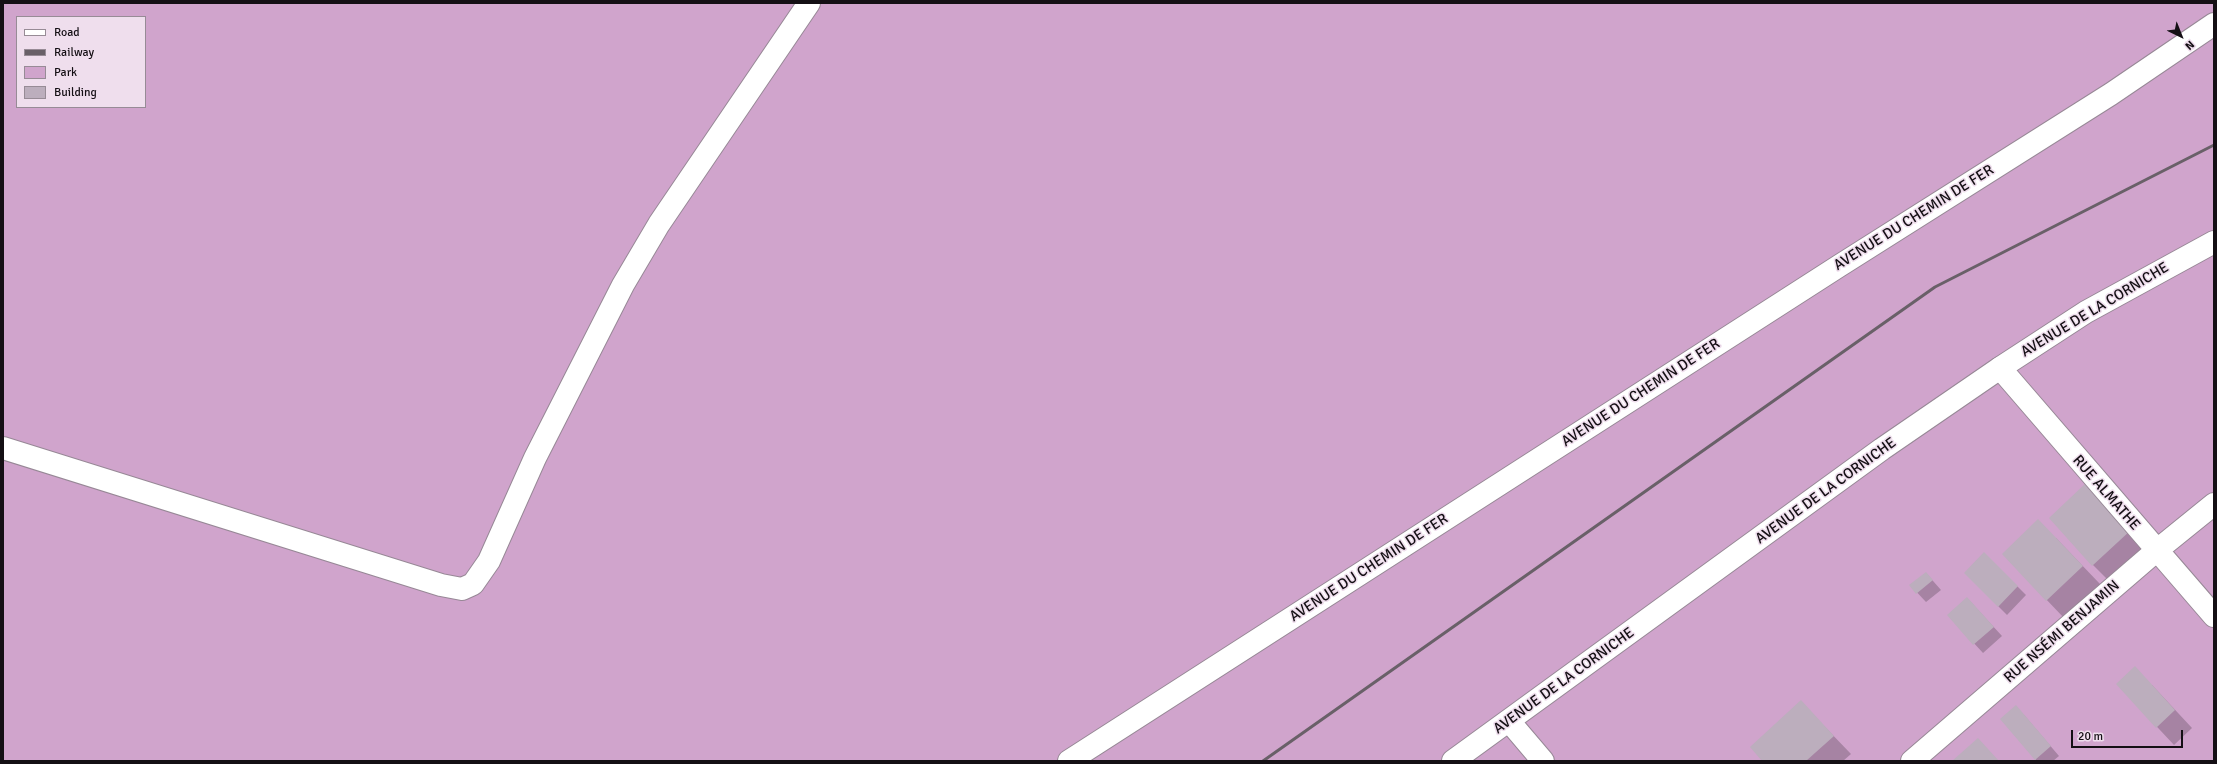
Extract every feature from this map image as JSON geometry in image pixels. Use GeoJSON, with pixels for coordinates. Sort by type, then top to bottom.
{"type":"FeatureCollection","features":[{"type":"Feature","properties":{"kind":"street"},"geometry":{"type":"LineString","coordinates":[[3,448],[442,585],[462,589],[473,584],[489,561],[535,458],[623,285],[659,224],[809,3]]}},
{"type":"Feature","properties":{"kind":"street","name":"AVENUE DU CHEMIN DE FER"},"geometry":{"type":"LineString","coordinates":[[1069,761],[1839,266],[2111,94],[2214,24]]}},
{"type":"Feature","properties":{"kind":"street","name":"AVENUE DE LA CORNICHE"},"geometry":{"type":"LineString","coordinates":[[1453,761],[1882,449],[2000,368],[2086,312],[2214,242]]}},
{"type":"Feature","properties":{"kind":"street","name":"RUE ALMATHE"},"geometry":{"type":"LineString","coordinates":[[2000,368],[2214,616]]}},
{"type":"Feature","properties":{"kind":"street","name":"RUE NSÉMI BENJAMIN"},"geometry":{"type":"LineString","coordinates":[[1912,761],[2156,550],[2214,504]]}},
{"type":"Feature","properties":{"kind":"street"},"geometry":{"type":"LineString","coordinates":[[1509,721],[1543,761]]}},
{"type":"Feature","properties":{"kind":"green space"},"geometry":{"type":"Polygon","coordinates":[[[3,3],[2214,3],[2214,761],[3,761],[3,3]]]}},
{"type":"Feature","properties":{"kind":"building"},"geometry":{"type":"Polygon","coordinates":[[[2087,482],[2131,530],[2092,566],[2049,518],[2087,482]]]}},
{"type":"Feature","properties":{"kind":"building"},"geometry":{"type":"Polygon","coordinates":[[[2038,519],[2083,566],[2046,601],[2002,554],[2038,519]]]}},
{"type":"Feature","properties":{"kind":"building"},"geometry":{"type":"Polygon","coordinates":[[[1984,552],[2018,586],[1998,607],[1964,573],[1984,552]]]}},
{"type":"Feature","properties":{"kind":"building"},"geometry":{"type":"Polygon","coordinates":[[[1926,572],[1933,580],[1916,594],[1909,585],[1926,572]]]}},
{"type":"Feature","properties":{"kind":"building"},"geometry":{"type":"Polygon","coordinates":[[[1967,597],[1994,627],[1973,645],[1947,615],[1967,597]]]}},
{"type":"Feature","properties":{"kind":"building"},"geometry":{"type":"Polygon","coordinates":[[[2135,666],[2175,710],[2156,728],[2116,684],[2135,666]]]}},
{"type":"Feature","properties":{"kind":"building"},"geometry":{"type":"Polygon","coordinates":[[[1801,700],[1834,736],[1806,761],[1762,761],[1750,747],[1801,700]]]}},
{"type":"Feature","properties":{"kind":"building"},"geometry":{"type":"Polygon","coordinates":[[[2016,705],[2051,746],[2035,760],[2000,719],[2016,705]]]}},
{"type":"Feature","properties":{"kind":"building"},"geometry":{"type":"Polygon","coordinates":[[[1978,738],[1999,761],[1952,761],[1978,738]]]}},
{"type":"Feature","properties":{"kind":"railway"},"geometry":{"type":"LineString","coordinates":[[1263,761],[1935,287],[2214,145]]}}]}
